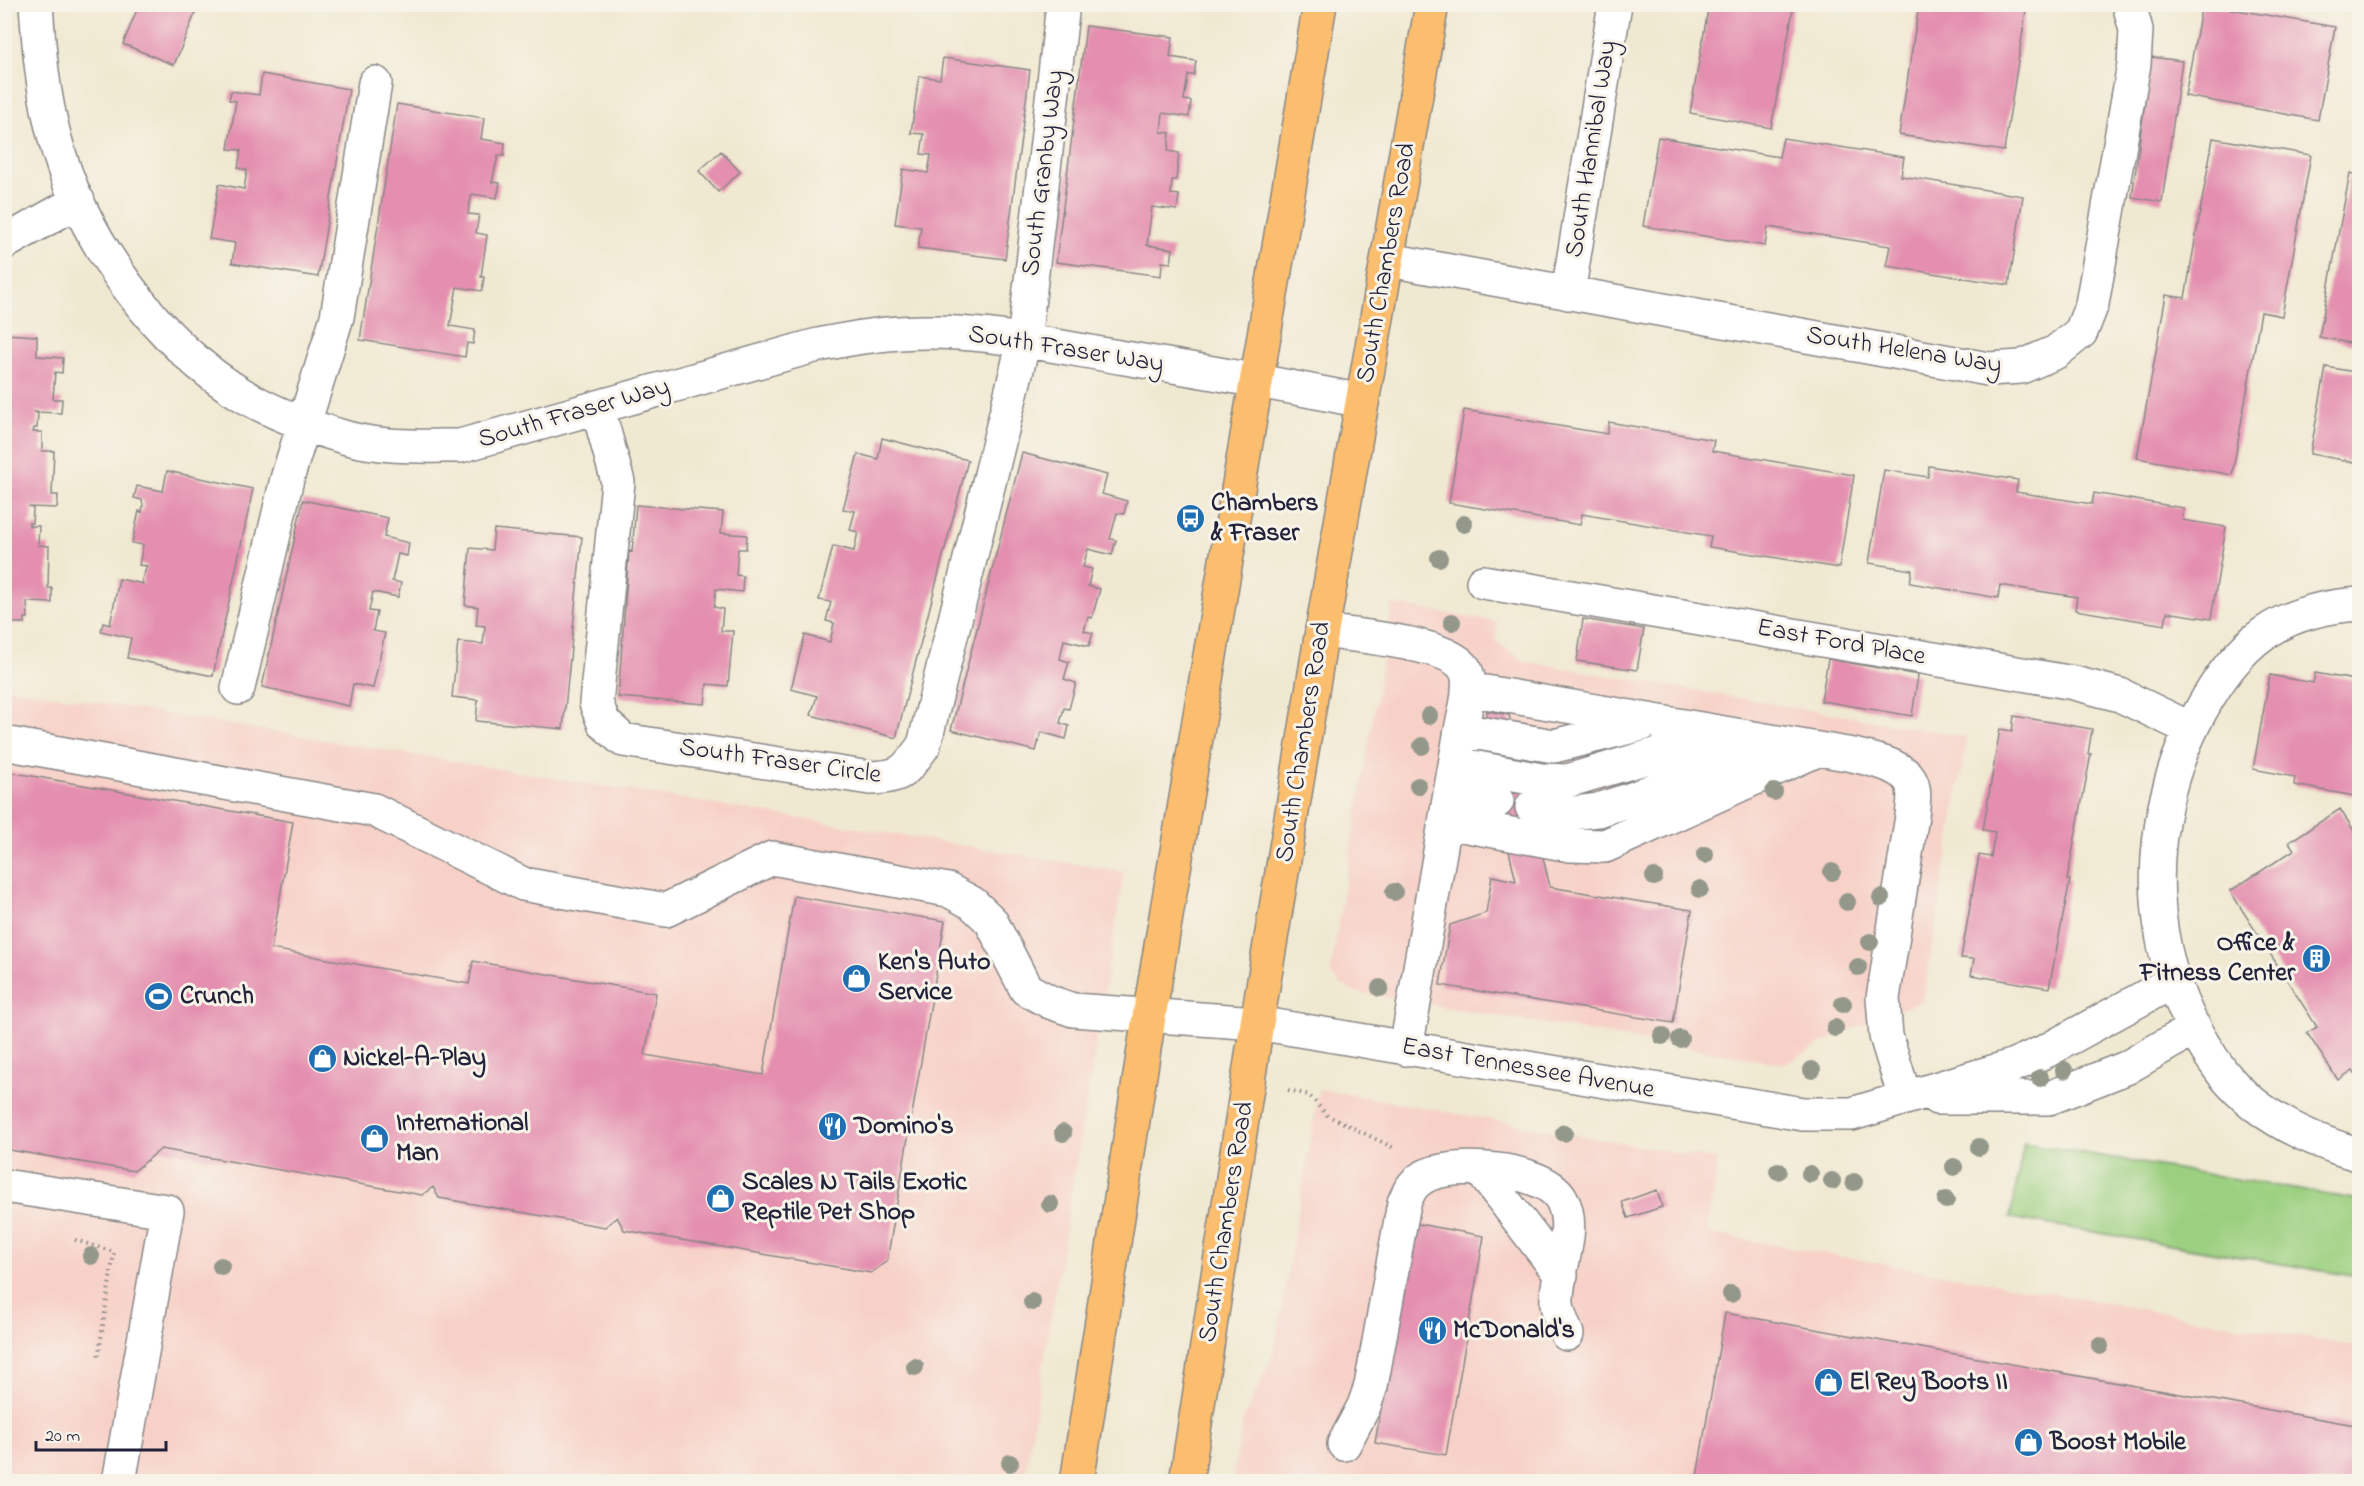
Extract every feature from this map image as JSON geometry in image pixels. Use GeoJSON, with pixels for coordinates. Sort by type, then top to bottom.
{"type":"FeatureCollection","features":[{"type":"Feature","properties":{"kind":"main road"},"geometry":{"type":"LineString","coordinates":[[1077,1482],[1149,1017],[1320,4]]}},
{"type":"Feature","properties":{"kind":"main road","name":"South Chambers Road"},"geometry":{"type":"LineString","coordinates":[[1186,1482],[1257,1023],[1322,631],[1389,260],[1432,4]]}},
{"type":"Feature","properties":{"kind":"street","name":"South Fraser Way"},"geometry":{"type":"LineString","coordinates":[[36,4],[40,69],[55,141],[78,201],[106,254],[149,314],[200,364],[246,396],[304,424],[349,438],[404,447],[460,446],[598,409],[782,354],[852,338],[901,333],[958,333],[1024,341],[1256,380],[1362,401]]}},
{"type":"Feature","properties":{"kind":"street","name":"South Granby Way"},"geometry":{"type":"LineString","coordinates":[[1024,341],[1064,4]]}},
{"type":"Feature","properties":{"kind":"street","name":"South Hannibal Way"},"geometry":{"type":"LineString","coordinates":[[1568,293],[1615,4]]}},
{"type":"Feature","properties":{"kind":"street","name":"South Helena Way"},"geometry":{"type":"LineString","coordinates":[[1389,260],[1988,369],[2021,368],[2056,352],[2081,332],[2092,304],[2134,64],[2136,30],[2129,4]]}},
{"type":"Feature","properties":{"kind":"street"},"geometry":{"type":"LineString","coordinates":[[238,688],[286,479],[337,317],[375,83]]}},
{"type":"Feature","properties":{"kind":"street"},"geometry":{"type":"LineString","coordinates":[[4,243],[78,201]]}},
{"type":"Feature","properties":{"kind":"street","name":"South Fraser Circle"},"geometry":{"type":"LineString","coordinates":[[598,409],[618,482],[596,703],[604,723],[623,740],[870,778],[894,778],[908,767],[924,746],[1024,341]]}},
{"type":"Feature","properties":{"kind":"street","name":"East Ford Place"},"geometry":{"type":"LineString","coordinates":[[1483,582],[2074,683],[2120,695],[2191,729]]}},
{"type":"Feature","properties":{"kind":"street"},"geometry":{"type":"LineString","coordinates":[[2360,604],[2332,606],[2304,612],[2260,634],[2249,643],[2221,677],[2191,729],[2169,787],[2157,849],[2157,906],[2161,933],[2174,981],[2194,1028],[2222,1073],[2239,1091],[2261,1108],[2310,1138],[2360,1155]]}},
{"type":"Feature","properties":{"kind":"street"},"geometry":{"type":"LineString","coordinates":[[1322,631],[1443,653],[1462,665],[1467,673],[1468,689],[1406,1049]]}},
{"type":"Feature","properties":{"kind":"street"},"geometry":{"type":"LineString","coordinates":[[1468,689],[1817,750],[1876,762],[1902,772],[1909,778],[1914,793],[1883,998],[1886,1036],[1905,1098]]}},
{"type":"Feature","properties":{"kind":"street"},"geometry":{"type":"LineString","coordinates":[[1461,730],[1554,746],[1652,722]]}},
{"type":"Feature","properties":{"kind":"street"},"geometry":{"type":"LineString","coordinates":[[1451,793],[1541,780],[1567,781],[1595,775],[1724,735]]}},
{"type":"Feature","properties":{"kind":"street"},"geometry":{"type":"LineString","coordinates":[[1532,807],[1574,813],[1598,810],[1635,798],[1767,741]]}},
{"type":"Feature","properties":{"kind":"street","name":"East Tennessee Avenue"},"geometry":{"type":"LineString","coordinates":[[4,743],[374,810],[523,884],[666,910],[772,858],[948,890],[972,903],[991,921],[1026,989],[1072,1010],[1257,1023],[1803,1114],[1852,1114],[2034,1057],[2174,981]]}},
{"type":"Feature","properties":{"kind":"street"},"geometry":{"type":"LineString","coordinates":[[1451,793],[1570,845],[1605,846],[1817,750]]}},
{"type":"Feature","properties":{"kind":"street"},"geometry":{"type":"LineString","coordinates":[[1451,793],[1497,801]]}},
{"type":"Feature","properties":{"kind":"street","name":"East Tennessee Avenue"},"geometry":{"type":"LineString","coordinates":[[1905,1098],[2049,1098],[2126,1068],[2194,1028]]}},
{"type":"Feature","properties":{"kind":"street"},"geometry":{"type":"LineString","coordinates":[[1344,1444],[1364,1406],[1371,1386],[1407,1194],[1414,1184],[1437,1171],[1454,1167],[1480,1169],[1535,1179],[1555,1191],[1562,1199],[1566,1232],[1557,1303],[1567,1334]]}},
{"type":"Feature","properties":{"kind":"street"},"geometry":{"type":"LineString","coordinates":[[1480,1169],[1561,1275]]}},
{"type":"Feature","properties":{"kind":"street"},"geometry":{"type":"LineString","coordinates":[[4,1186],[166,1211],[119,1482]]}},
{"type":"Feature","properties":{"kind":"path"},"geometry":{"type":"LineString","coordinates":[[1288,1090],[1309,1095],[1327,1115],[1399,1151]]}},
{"type":"Feature","properties":{"kind":"path"},"geometry":{"type":"LineString","coordinates":[[75,1240],[114,1252],[97,1367]]}},
{"type":"Feature","properties":{"kind":"shaded area"},"geometry":{"type":"Polygon","coordinates":[[[1392,604],[1497,622],[1495,641],[1523,661],[1967,737],[1923,1001],[1842,1033],[1785,1064],[1354,992],[1340,984],[1330,974],[1392,604]]]}},
{"type":"Feature","properties":{"kind":"shaded area"},"geometry":{"type":"Polygon","coordinates":[[[4,687],[1124,872],[1024,1481],[5,1481],[4,687]]]}},
{"type":"Feature","properties":{"kind":"shaded area"},"geometry":{"type":"Polygon","coordinates":[[[1319,1089],[1718,1160],[1707,1233],[2359,1347],[2359,1481],[1232,1482],[1243,1420],[1274,1352],[1319,1089]]]}},
{"type":"Feature","properties":{"kind":"green space"},"geometry":{"type":"Polygon","coordinates":[[[2024,1143],[2359,1200],[2359,1277],[2010,1218],[2024,1143]]]}},
{"type":"Feature","properties":{"kind":"building"},"geometry":{"type":"Polygon","coordinates":[[[133,4],[199,4],[174,65],[123,44],[138,7],[133,4]]]}},
{"type":"Feature","properties":{"kind":"building"},"geometry":{"type":"Polygon","coordinates":[[[1709,4],[1794,5],[1771,128],[1690,113],[1709,4]]]}},
{"type":"Feature","properties":{"kind":"building"},"geometry":{"type":"Polygon","coordinates":[[[1919,4],[2027,4],[2004,151],[1899,135],[1919,4]]]}},
{"type":"Feature","properties":{"kind":"building"},"geometry":{"type":"Polygon","coordinates":[[[2202,4],[2335,27],[2318,120],[2185,96],[2202,4]]]}},
{"type":"Feature","properties":{"kind":"building"},"geometry":{"type":"Polygon","coordinates":[[[1086,26],[1173,37],[1170,57],[1196,61],[1194,75],[1188,75],[1184,100],[1191,101],[1189,117],[1163,113],[1161,132],[1170,133],[1168,151],[1179,153],[1176,180],[1172,180],[1171,194],[1179,195],[1177,210],[1152,207],[1147,245],[1173,249],[1171,263],[1162,262],[1161,276],[1056,262],[1086,26]]]}},
{"type":"Feature","properties":{"kind":"building"},"geometry":{"type":"Polygon","coordinates":[[[2151,57],[2182,61],[2162,202],[2132,197],[2151,57]]]}},
{"type":"Feature","properties":{"kind":"building"},"geometry":{"type":"Polygon","coordinates":[[[943,58],[1030,70],[1005,259],[918,248],[921,227],[895,224],[903,169],[928,173],[931,155],[921,154],[924,134],[911,133],[919,76],[940,79],[943,58]]]}},
{"type":"Feature","properties":{"kind":"building"},"geometry":{"type":"Polygon","coordinates":[[[262,74],[349,89],[318,277],[232,263],[235,243],[209,239],[219,184],[244,189],[247,170],[238,168],[241,150],[228,149],[236,101],[229,100],[231,91],[259,95],[262,74]]]}},
{"type":"Feature","properties":{"kind":"building"},"geometry":{"type":"Polygon","coordinates":[[[397,104],[484,118],[481,139],[505,143],[504,156],[498,156],[492,182],[500,183],[497,198],[472,194],[469,207],[468,214],[479,215],[476,233],[487,235],[481,277],[484,277],[482,291],[457,287],[450,326],[475,330],[473,344],[467,343],[465,357],[360,340],[397,104]]]}},
{"type":"Feature","properties":{"kind":"building"},"geometry":{"type":"Polygon","coordinates":[[[1658,137],[1779,157],[1783,138],[1904,157],[1901,176],[2023,196],[2009,285],[1886,266],[1890,246],[1768,227],[1765,246],[1643,226],[1658,137]]]}},
{"type":"Feature","properties":{"kind":"building"},"geometry":{"type":"Polygon","coordinates":[[[2213,138],[2311,155],[2282,316],[2261,312],[2232,475],[2137,458],[2166,295],[2185,298],[2213,138]]]}},
{"type":"Feature","properties":{"kind":"building"},"geometry":{"type":"Polygon","coordinates":[[[721,151],[740,172],[718,192],[699,171],[721,151]]]}},
{"type":"Feature","properties":{"kind":"building"},"geometry":{"type":"Polygon","coordinates":[[[2350,173],[2360,175],[2360,345],[2319,337],[2350,173]]]}},
{"type":"Feature","properties":{"kind":"building"},"geometry":{"type":"Polygon","coordinates":[[[4,334],[37,336],[37,356],[63,358],[62,373],[55,372],[53,399],[62,399],[61,413],[35,412],[38,414],[37,428],[34,428],[33,432],[42,432],[42,451],[54,451],[52,495],[58,495],[57,508],[30,507],[33,509],[32,523],[29,523],[29,526],[39,526],[38,545],[49,546],[48,588],[52,588],[52,603],[27,602],[28,618],[25,618],[25,623],[4,623],[4,334]]]}},
{"type":"Feature","properties":{"kind":"building"},"geometry":{"type":"Polygon","coordinates":[[[2326,367],[2360,373],[2360,463],[2310,454],[2326,367]]]}},
{"type":"Feature","properties":{"kind":"building"},"geometry":{"type":"Polygon","coordinates":[[[1464,410],[1607,434],[1609,422],[1714,440],[1712,451],[1854,475],[1839,568],[1709,547],[1711,536],[1582,514],[1580,525],[1449,503],[1464,410]]]}},
{"type":"Feature","properties":{"kind":"building"},"geometry":{"type":"Polygon","coordinates":[[[882,438],[968,460],[896,738],[811,715],[817,696],[791,689],[805,635],[830,642],[834,623],[826,621],[831,602],[819,600],[833,546],[854,551],[858,532],[850,530],[855,511],[843,509],[858,454],[878,459],[882,438]]]}},
{"type":"Feature","properties":{"kind":"building"},"geometry":{"type":"Polygon","coordinates":[[[1022,453],[1107,475],[1102,494],[1127,501],[1124,514],[1117,513],[1110,539],[1116,540],[1112,555],[1088,549],[1083,567],[1092,569],[1088,586],[1100,589],[1092,618],[1088,617],[1084,631],[1093,633],[1089,646],[1064,640],[1060,659],[1069,662],[1064,679],[1076,683],[1069,709],[1064,708],[1060,723],[1069,726],[1066,739],[1041,732],[1036,751],[951,730],[1022,453]]]}},
{"type":"Feature","properties":{"kind":"building"},"geometry":{"type":"Polygon","coordinates":[[[1929,466],[2018,480],[2016,492],[2092,504],[2094,493],[2184,508],[2182,520],[2226,527],[2211,619],[2167,612],[2165,625],[2075,610],[2077,597],[2000,585],[1998,598],[1910,583],[1912,570],[1869,563],[1884,470],[1928,477],[1929,466]]]}},
{"type":"Feature","properties":{"kind":"building"},"geometry":{"type":"Polygon","coordinates":[[[167,471],[253,489],[213,676],[127,658],[131,638],[101,631],[103,623],[110,625],[119,579],[143,584],[142,579],[147,566],[139,565],[143,545],[132,543],[139,511],[142,512],[143,506],[142,500],[134,498],[137,486],[163,491],[167,471]]]}},
{"type":"Feature","properties":{"kind":"building"},"geometry":{"type":"Polygon","coordinates":[[[303,500],[388,518],[384,537],[409,543],[407,556],[398,554],[392,581],[401,583],[398,597],[373,592],[369,611],[377,612],[373,631],[385,633],[373,688],[353,684],[349,706],[262,687],[303,500]]]}},
{"type":"Feature","properties":{"kind":"building"},"geometry":{"type":"Polygon","coordinates":[[[636,505],[723,512],[721,533],[747,535],[746,549],[738,549],[736,575],[743,576],[742,592],[716,589],[714,607],[723,609],[721,631],[733,631],[728,686],[707,684],[705,704],[618,697],[629,551],[632,552],[636,505]]]}},
{"type":"Feature","properties":{"kind":"building"},"geometry":{"type":"Polygon","coordinates":[[[494,529],[582,537],[563,729],[476,721],[478,700],[452,697],[458,642],[483,644],[485,626],[476,625],[478,607],[465,605],[470,548],[492,550],[494,529]]]}},
{"type":"Feature","properties":{"kind":"building"},"geometry":{"type":"Polygon","coordinates":[[[1583,619],[1644,629],[1637,670],[1577,661],[1583,619]]]}},
{"type":"Feature","properties":{"kind":"building"},"geometry":{"type":"Polygon","coordinates":[[[1828,659],[1918,675],[1912,716],[1821,701],[1828,659]]]}},
{"type":"Feature","properties":{"kind":"building"},"geometry":{"type":"Polygon","coordinates":[[[2315,673],[2360,681],[2360,797],[2294,785],[2295,777],[2253,769],[2270,675],[2313,683],[2315,673]]]}},
{"type":"Feature","properties":{"kind":"building"},"geometry":{"type":"Polygon","coordinates":[[[1487,711],[1509,715],[1550,887],[1692,910],[1673,1023],[1440,985],[1450,925],[1486,913],[1492,876],[1516,881],[1487,757],[1480,756],[1487,711]]]}},
{"type":"Feature","properties":{"kind":"building"},"geometry":{"type":"Polygon","coordinates":[[[2014,716],[2092,729],[2088,754],[2091,754],[2049,988],[1971,975],[1974,959],[1961,958],[1979,855],[1991,857],[1995,832],[1983,830],[2000,729],[2012,731],[2014,716]]]}},
{"type":"Feature","properties":{"kind":"building"},"geometry":{"type":"Polygon","coordinates":[[[4,771],[293,822],[271,949],[469,984],[473,961],[656,993],[645,1055],[763,1075],[794,896],[945,921],[887,1261],[871,1273],[624,1230],[617,1217],[605,1227],[439,1198],[433,1187],[422,1195],[161,1149],[134,1171],[4,1149],[4,771]]]}},
{"type":"Feature","properties":{"kind":"building","name":"Office & Fitness Center"},"geometry":{"type":"Polygon","coordinates":[[[2340,809],[2360,840],[2360,1080],[2353,1070],[2338,1080],[2307,1033],[2317,1027],[2230,891],[2294,850],[2289,842],[2340,809]]]}},
{"type":"Feature","properties":{"kind":"building"},"geometry":{"type":"Polygon","coordinates":[[[1657,1190],[1662,1207],[1628,1218],[1622,1202],[1657,1190]]]}},
{"type":"Feature","properties":{"kind":"building"},"geometry":{"type":"Polygon","coordinates":[[[1413,1223],[1484,1236],[1446,1455],[1375,1443],[1413,1223]]]}},
{"type":"Feature","properties":{"kind":"building"},"geometry":{"type":"Polygon","coordinates":[[[1725,1313],[2360,1426],[2360,1482],[1696,1482],[1725,1313]]]}},
{"type":"Feature","properties":{"kind":"place","name":"Chambers & Fraser"},"geometry":{"type":"Point","coordinates":[1190,519]}},
{"type":"Feature","properties":{"kind":"place","name":"Office & Fitness Center"},"geometry":{"type":"Point","coordinates":[2316,959]}},
{"type":"Feature","properties":{"kind":"place","name":"Ken's Auto Service"},"geometry":{"type":"Point","coordinates":[857,978]}},
{"type":"Feature","properties":{"kind":"place","name":"Crunch"},"geometry":{"type":"Point","coordinates":[159,997]}},
{"type":"Feature","properties":{"kind":"place","name":"Nickel-A-Play"},"geometry":{"type":"Point","coordinates":[322,1059]}},
{"type":"Feature","properties":{"kind":"place","name":"Domino's"},"geometry":{"type":"Point","coordinates":[833,1127]}},
{"type":"Feature","properties":{"kind":"place","name":"International Man"},"geometry":{"type":"Point","coordinates":[375,1139]}},
{"type":"Feature","properties":{"kind":"place","name":"Scales N Tails Exotic Reptile Pet Shop"},"geometry":{"type":"Point","coordinates":[721,1198]}},
{"type":"Feature","properties":{"kind":"place","name":"McDonald's"},"geometry":{"type":"Point","coordinates":[1432,1331]}},
{"type":"Feature","properties":{"kind":"place","name":"El Rey Boots II"},"geometry":{"type":"Point","coordinates":[1828,1383]}},
{"type":"Feature","properties":{"kind":"place","name":"Boost Mobile"},"geometry":{"type":"Point","coordinates":[2029,1443]}}]}
